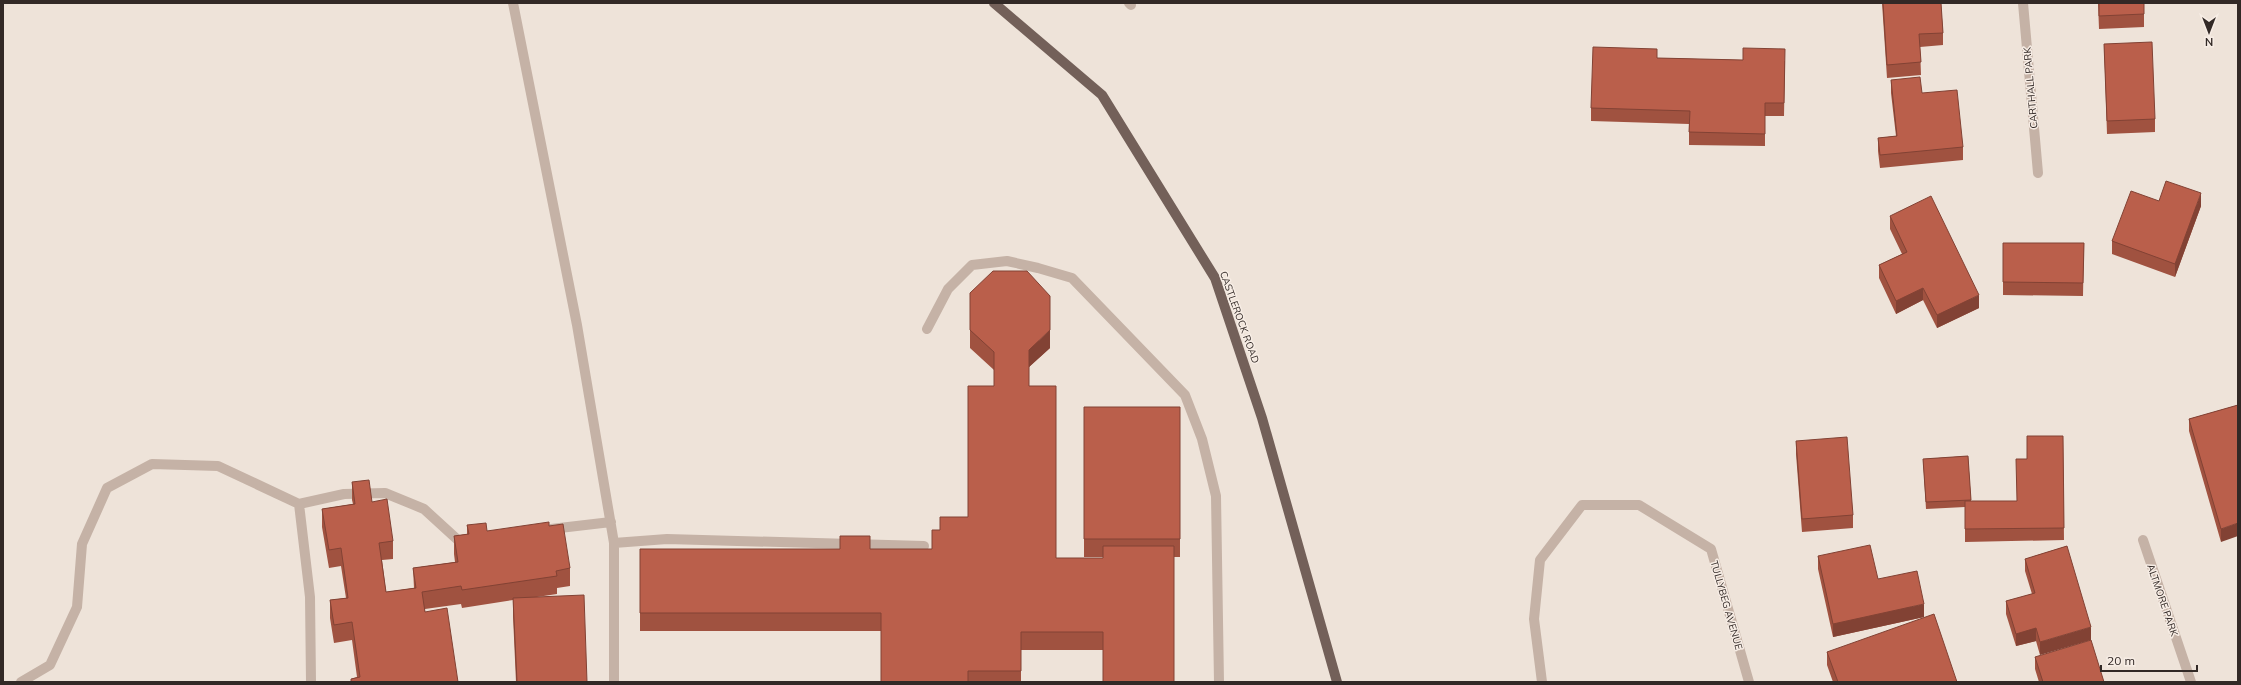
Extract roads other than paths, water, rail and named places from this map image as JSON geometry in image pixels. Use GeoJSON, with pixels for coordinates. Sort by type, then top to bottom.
{"type":"FeatureCollection","features":[{"type":"Feature","properties":{"kind":"main road","name":"CASTLEROCK ROAD"},"geometry":{"type":"LineString","coordinates":[[994,3],[1102,95],[1215,278],[1262,418],[1337,682]]}},
{"type":"Feature","properties":{"kind":"street"},"geometry":{"type":"LineString","coordinates":[[513,3],[577,325],[611,522],[614,543],[614,682]]}},
{"type":"Feature","properties":{"kind":"street","name":"CARTHALL PARK"},"geometry":{"type":"LineString","coordinates":[[2023,3],[2038,173]]}},
{"type":"Feature","properties":{"kind":"street"},"geometry":{"type":"LineString","coordinates":[[927,329],[948,289],[972,265],[1007,261],[1038,268],[1072,278],[1185,395],[1202,439],[1216,496],[1219,682]]}},
{"type":"Feature","properties":{"kind":"street"},"geometry":{"type":"LineString","coordinates":[[21,682],[50,665],[77,607],[82,544],[108,488],[152,464],[218,466],[299,504],[344,494],[385,493],[424,508],[459,541],[475,539]]}},
{"type":"Feature","properties":{"kind":"street"},"geometry":{"type":"LineString","coordinates":[[299,504],[310,597],[311,682]]}},
{"type":"Feature","properties":{"kind":"street","name":"TULLYBEG AVENUE"},"geometry":{"type":"LineString","coordinates":[[1542,682],[1534,619],[1540,560],[1582,505],[1639,505],[1711,549],[1749,682]]}},
{"type":"Feature","properties":{"kind":"street"},"geometry":{"type":"LineString","coordinates":[[543,530],[611,522]]}},
{"type":"Feature","properties":{"kind":"street"},"geometry":{"type":"LineString","coordinates":[[614,543],[666,539],[924,546]]}},
{"type":"Feature","properties":{"kind":"street","name":"ALTMORE PARK"},"geometry":{"type":"LineString","coordinates":[[2143,540],[2191,682]]}}]}
